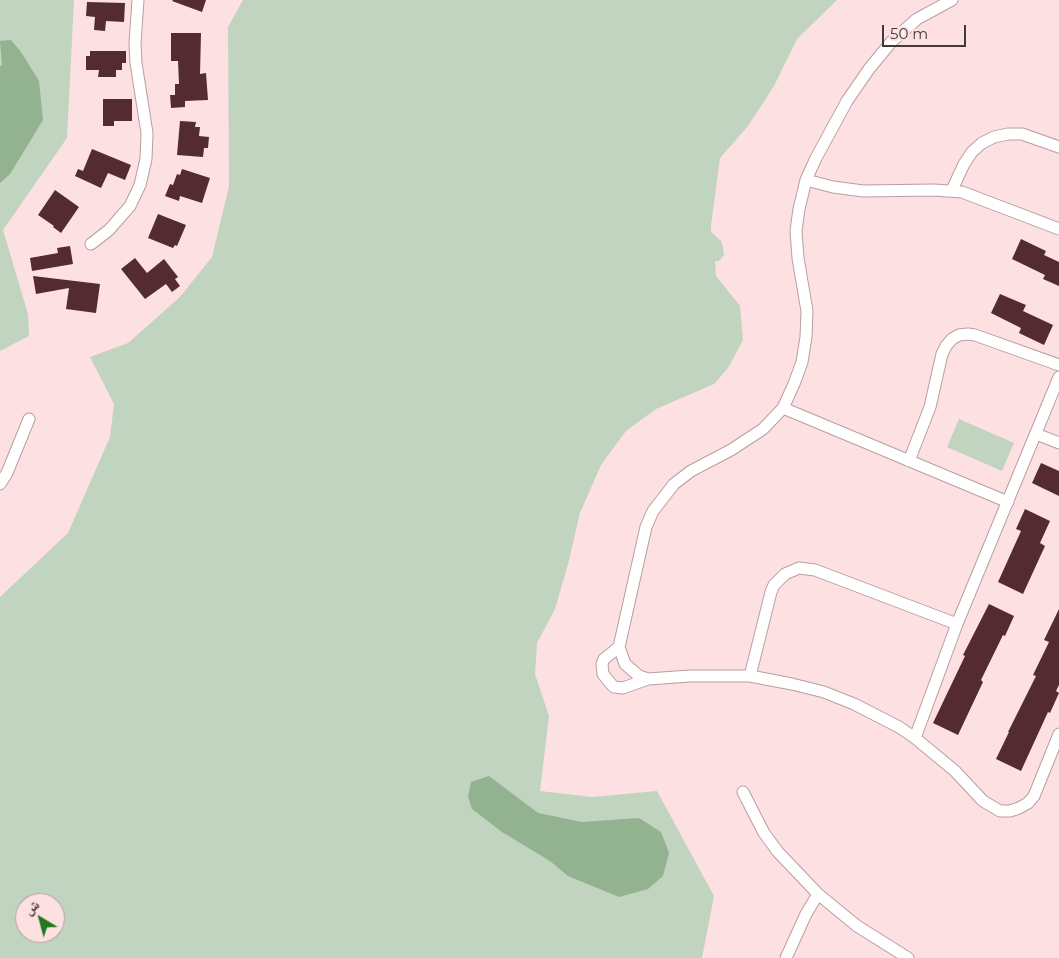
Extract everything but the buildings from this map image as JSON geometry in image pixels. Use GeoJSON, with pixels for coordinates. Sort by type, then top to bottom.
{"type":"FeatureCollection","features":[{"type":"Feature","properties":{"kind":"street"},"geometry":{"type":"LineString","coordinates":[[91,244],[112,226],[130,206],[140,185],[145,166],[147,133],[136,63],[135,43],[138,0]]}},
{"type":"Feature","properties":{"kind":"street"},"geometry":{"type":"LineString","coordinates":[[648,679],[639,676],[625,664],[619,647],[646,528],[653,511],[674,484],[691,471],[731,450],[763,429],[784,408],[802,362],[806,336],[807,311],[798,258],[796,230],[798,208],[806,180],[847,101],[892,41],[917,19],[952,0]]}},
{"type":"Feature","properties":{"kind":"street"},"geometry":{"type":"LineString","coordinates":[[952,190],[972,152],[982,143],[994,137],[1022,134],[1059,147]]}},
{"type":"Feature","properties":{"kind":"street"},"geometry":{"type":"LineString","coordinates":[[806,180],[833,187],[863,191],[952,190],[972,195],[1059,229]]}},
{"type":"Feature","properties":{"kind":"street"},"geometry":{"type":"LineString","coordinates":[[909,462],[930,407],[942,354],[952,339],[959,335],[975,335],[1059,366]]}},
{"type":"Feature","properties":{"kind":"street"},"geometry":{"type":"LineString","coordinates":[[915,738],[958,624],[1059,377]]}},
{"type":"Feature","properties":{"kind":"street"},"geometry":{"type":"LineString","coordinates":[[784,408],[1008,502]]}},
{"type":"Feature","properties":{"kind":"street"},"geometry":{"type":"LineString","coordinates":[[0,484],[7,473],[29,419]]}},
{"type":"Feature","properties":{"kind":"street"},"geometry":{"type":"LineString","coordinates":[[1036,434],[1059,443]]}},
{"type":"Feature","properties":{"kind":"street"},"geometry":{"type":"LineString","coordinates":[[750,676],[770,592],[785,574],[800,568],[815,570],[958,624]]}},
{"type":"Feature","properties":{"kind":"street"},"geometry":{"type":"LineString","coordinates":[[619,647],[604,659],[602,664],[603,674],[614,687],[623,688],[648,679],[698,676],[750,676],[824,692],[878,716],[915,738],[955,771],[983,801],[1000,811],[1020,808],[1034,796],[1059,734]]}},
{"type":"Feature","properties":{"kind":"street"},"geometry":{"type":"LineString","coordinates":[[743,792],[764,833],[783,857],[818,894],[857,926],[908,958]]}},
{"type":"Feature","properties":{"kind":"street"},"geometry":{"type":"LineString","coordinates":[[786,958],[806,914],[818,894]]}},
{"type":"Feature","properties":{"kind":"shaded area"},"geometry":{"type":"Polygon","coordinates":[[[0,0],[74,0],[67,138],[3,230],[28,314],[29,336],[0,351],[0,0]]]}},
{"type":"Feature","properties":{"kind":"shaded area"},"geometry":{"type":"Polygon","coordinates":[[[243,0],[837,0],[797,39],[774,86],[748,126],[720,158],[711,232],[721,241],[724,255],[719,261],[715,261],[716,276],[740,306],[743,340],[728,368],[714,384],[656,409],[626,431],[601,465],[580,513],[555,609],[537,643],[535,674],[549,716],[540,791],[592,797],[657,791],[714,896],[702,958],[0,958],[0,597],[68,533],[110,437],[114,404],[90,357],[128,343],[179,298],[212,257],[229,186],[228,27],[243,0]]]}},
{"type":"Feature","properties":{"kind":"shaded area"},"geometry":{"type":"Polygon","coordinates":[[[11,40],[39,81],[43,120],[10,174],[0,183],[0,66],[2,65],[0,41],[11,40]]]}},
{"type":"Feature","properties":{"kind":"shaded area"},"geometry":{"type":"Polygon","coordinates":[[[959,419],[1014,443],[1002,471],[947,447],[959,419]]]}},
{"type":"Feature","properties":{"kind":"shaded area"},"geometry":{"type":"Polygon","coordinates":[[[489,776],[538,813],[582,822],[639,818],[661,832],[669,853],[663,876],[648,889],[619,897],[568,876],[550,861],[502,832],[472,809],[468,796],[471,782],[489,776]]]}}]}
